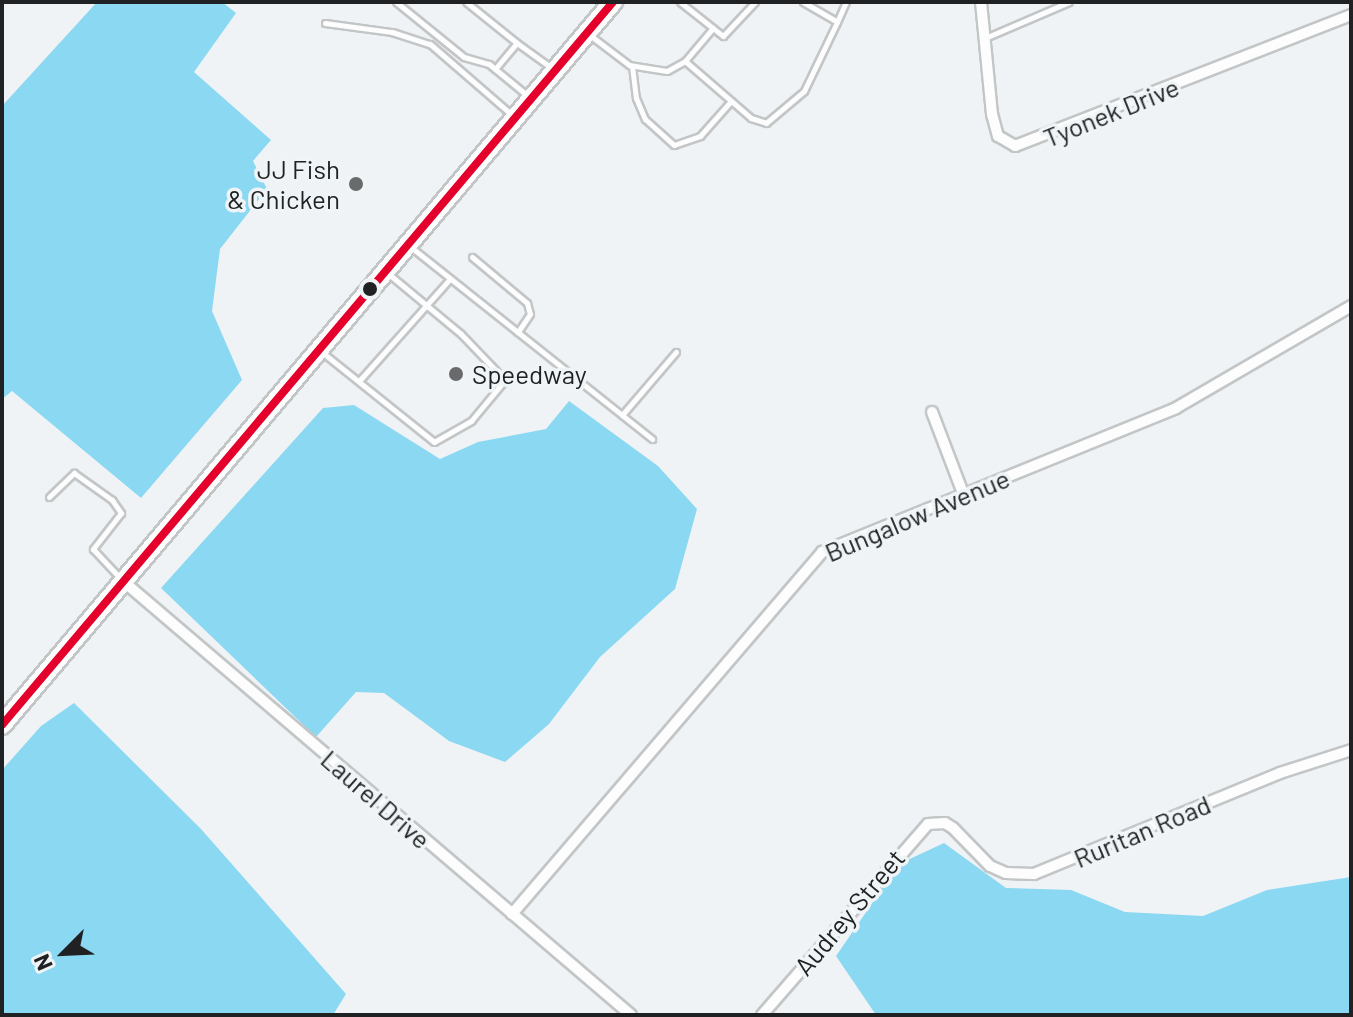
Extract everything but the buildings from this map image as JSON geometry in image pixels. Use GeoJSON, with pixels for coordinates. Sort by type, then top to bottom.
{"type":"FeatureCollection","features":[{"type":"Feature","properties":{"kind":"highway"},"geometry":{"type":"LineString","coordinates":[[2,725],[613,2]]}},
{"type":"Feature","properties":{"kind":"street","name":"Tyonek Drive"},"geometry":{"type":"LineString","coordinates":[[981,2],[992,114],[998,136],[1015,146],[1351,15]]}},
{"type":"Feature","properties":{"kind":"street","name":"Bungalow Avenue"},"geometry":{"type":"LineString","coordinates":[[512,914],[822,552],[1176,408],[1351,306]]}},
{"type":"Feature","properties":{"kind":"street"},"geometry":{"type":"LineString","coordinates":[[932,412],[963,493]]}},
{"type":"Feature","properties":{"kind":"street","name":"Laurel Drive"},"geometry":{"type":"LineString","coordinates":[[123,581],[631,1015]]}},
{"type":"Feature","properties":{"kind":"street","name":"Ruritan Road"},"geometry":{"type":"LineString","coordinates":[[945,823],[990,866],[1006,873],[1034,874],[1291,769],[1351,750]]}},
{"type":"Feature","properties":{"kind":"street","name":"Audrey Street"},"geometry":{"type":"LineString","coordinates":[[762,1015],[912,836],[928,824],[945,823]]}},
{"type":"Feature","properties":{"kind":"lane"},"geometry":{"type":"LineString","coordinates":[[396,2],[464,57],[495,69],[531,99]]}},
{"type":"Feature","properties":{"kind":"lane"},"geometry":{"type":"LineString","coordinates":[[466,2],[556,70]]}},
{"type":"Feature","properties":{"kind":"lane"},"geometry":{"type":"LineString","coordinates":[[680,2],[723,36],[755,2]]}},
{"type":"Feature","properties":{"kind":"lane"},"geometry":{"type":"LineString","coordinates":[[803,2],[837,22]]}},
{"type":"Feature","properties":{"kind":"lane"},"geometry":{"type":"LineString","coordinates":[[685,61],[759,122],[775,119],[804,91],[846,2]]}},
{"type":"Feature","properties":{"kind":"lane"},"geometry":{"type":"LineString","coordinates":[[985,38],[1069,2]]}},
{"type":"Feature","properties":{"kind":"lane"},"geometry":{"type":"LineString","coordinates":[[325,23],[392,32],[430,44],[516,118]]}},
{"type":"Feature","properties":{"kind":"lane"},"geometry":{"type":"LineString","coordinates":[[587,33],[632,66],[667,71],[685,61],[713,28]]}},
{"type":"Feature","properties":{"kind":"lane"},"geometry":{"type":"LineString","coordinates":[[495,69],[517,43]]}},
{"type":"Feature","properties":{"kind":"lane"},"geometry":{"type":"LineString","coordinates":[[632,66],[636,98],[645,119],[674,145],[700,136],[731,101]]}},
{"type":"Feature","properties":{"kind":"lane"},"geometry":{"type":"LineString","coordinates":[[408,245],[652,439]]}},
{"type":"Feature","properties":{"kind":"lane"},"geometry":{"type":"LineString","coordinates":[[472,257],[527,303],[530,314],[518,332]]}},
{"type":"Feature","properties":{"kind":"lane"},"geometry":{"type":"LineString","coordinates":[[319,349],[434,442],[471,421],[505,380],[427,305],[386,271]]}},
{"type":"Feature","properties":{"kind":"lane"},"geometry":{"type":"LineString","coordinates":[[359,381],[450,279]]}},
{"type":"Feature","properties":{"kind":"lane"},"geometry":{"type":"LineString","coordinates":[[622,415],[676,352]]}},
{"type":"Feature","properties":{"kind":"lane"},"geometry":{"type":"LineString","coordinates":[[49,497],[74,473],[112,500],[121,513],[93,549],[123,581]]}},
{"type":"Feature","properties":{"kind":"shaded area"},"geometry":{"type":"Polygon","coordinates":[[[97,2],[222,2],[236,13],[194,72],[271,140],[253,161],[267,189],[220,249],[212,311],[242,380],[141,498],[12,391],[2,399],[2,106],[97,2]]]}},
{"type":"Feature","properties":{"kind":"shaded area"},"geometry":{"type":"Polygon","coordinates":[[[569,401],[658,466],[697,509],[675,589],[600,657],[549,724],[505,762],[449,741],[384,693],[356,692],[316,737],[161,588],[323,408],[354,405],[440,459],[478,442],[546,429],[569,401]]]}},
{"type":"Feature","properties":{"kind":"shaded area"},"geometry":{"type":"Polygon","coordinates":[[[74,703],[201,829],[346,994],[333,1015],[2,1015],[2,770],[41,726],[74,703]]]}},
{"type":"Feature","properties":{"kind":"shaded area"},"geometry":{"type":"Polygon","coordinates":[[[944,843],[1006,888],[1071,890],[1125,912],[1203,916],[1267,890],[1351,877],[1351,1015],[876,1015],[836,956],[899,864],[944,843]]]}},
{"type":"Feature","properties":{"kind":"transit line"},"geometry":{"type":"LineString","coordinates":[[2,725],[613,2]]}},
{"type":"Feature","properties":{"kind":"place","name":"JJ Fish & Chicken"},"geometry":{"type":"Point","coordinates":[356,184]}},
{"type":"Feature","properties":{"kind":"place","name":"Speedway"},"geometry":{"type":"Point","coordinates":[456,374]}}]}
